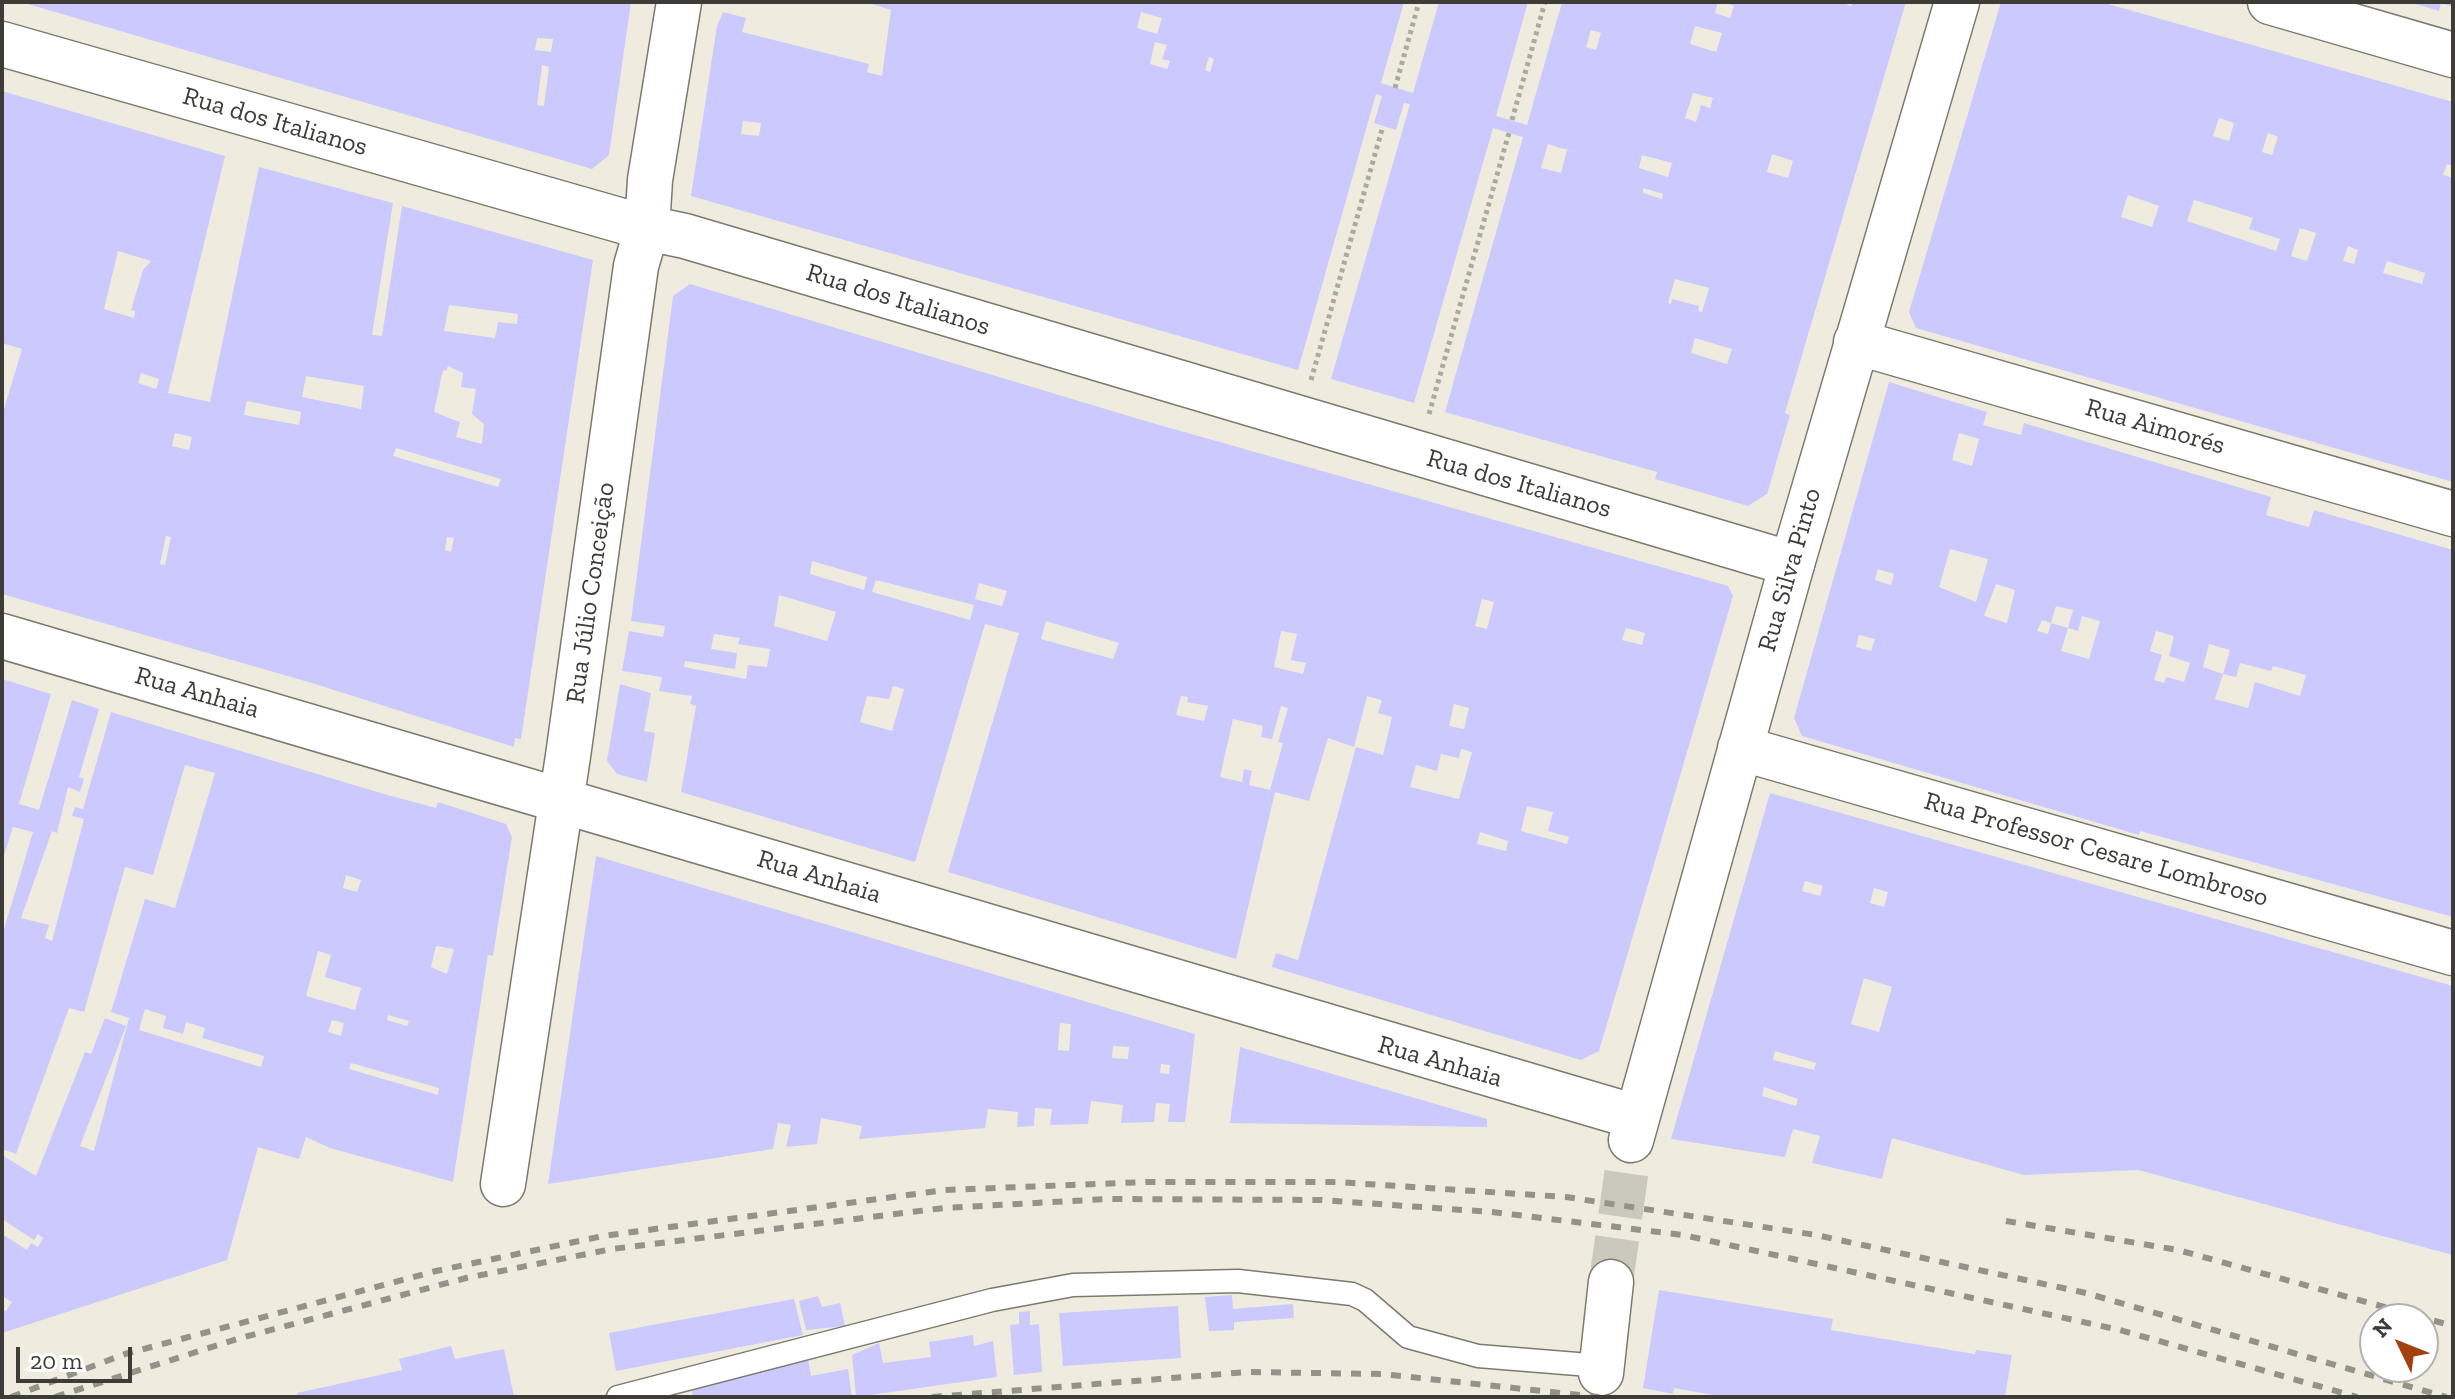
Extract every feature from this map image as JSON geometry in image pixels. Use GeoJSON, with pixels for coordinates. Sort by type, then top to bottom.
{"type":"FeatureCollection","features":[{"type":"Feature","properties":{"kind":"street","name":"Rua Júlio Conceição"},"geometry":{"type":"LineString","coordinates":[[503,1184],[562,800],[636,266],[647,228],[650,180],[679,2]]}},
{"type":"Feature","properties":{"kind":"street","name":"Rua Silva Pinto"},"geometry":{"type":"LineString","coordinates":[[1633,1129],[1792,564],[1957,2]]}},
{"type":"Feature","properties":{"kind":"street"},"geometry":{"type":"LineString","coordinates":[[2270,2],[2453,55]]}},
{"type":"Feature","properties":{"kind":"street","name":"Rua dos Italianos"},"geometry":{"type":"LineString","coordinates":[[2,44],[647,228],[685,236],[1792,564]]}},
{"type":"Feature","properties":{"kind":"street","name":"Rua Aimorés"},"geometry":{"type":"LineString","coordinates":[[1856,342],[2453,514]]}},
{"type":"Feature","properties":{"kind":"street","name":"Rua Anhaia"},"geometry":{"type":"LineString","coordinates":[[2,636],[562,800],[1633,1129]]}},
{"type":"Feature","properties":{"kind":"street","name":"Rua Professor Cesare Lombroso"},"geometry":{"type":"LineString","coordinates":[[1740,748],[2453,953]]}},
{"type":"Feature","properties":{"kind":"street"},"geometry":{"type":"LineString","coordinates":[[1602,1370],[1611,1282]]}},
{"type":"Feature","properties":{"kind":"lane"},"geometry":{"type":"LineString","coordinates":[[618,1397],[992,1300],[1073,1285],[1238,1281],[1352,1294],[1365,1300],[1408,1337],[1478,1356],[1602,1370]]}},
{"type":"Feature","properties":{"kind":"path"},"geometry":{"type":"LineString","coordinates":[[1395,88],[1419,2]]}},
{"type":"Feature","properties":{"kind":"path"},"geometry":{"type":"LineString","coordinates":[[1512,120],[1545,2]]}},
{"type":"Feature","properties":{"kind":"path"},"geometry":{"type":"LineString","coordinates":[[1300,419],[1383,126]]}},
{"type":"Feature","properties":{"kind":"path"},"geometry":{"type":"LineString","coordinates":[[1418,454],[1509,133]]}},
{"type":"Feature","properties":{"kind":"building"},"geometry":{"type":"Polygon","coordinates":[[[21,2],[631,2],[609,155],[592,169],[21,2]],[[537,38],[535,50],[551,52],[553,39],[537,38]],[[542,65],[537,105],[544,106],[549,67],[542,65]]]}},
{"type":"Feature","properties":{"kind":"building"},"geometry":{"type":"Polygon","coordinates":[[[865,2],[1404,2],[1381,83],[1413,93],[1439,2],[1528,2],[1496,116],[1527,125],[1562,2],[1718,2],[1715,13],[1730,18],[1734,6],[1723,2],[1841,2],[1851,6],[1852,2],[1906,2],[1785,413],[1790,415],[1767,494],[1748,506],[1655,479],[1657,472],[1445,412],[1523,137],[1493,128],[1414,403],[1331,379],[1410,104],[1404,103],[1396,130],[1374,123],[1382,96],[1376,94],[1298,370],[691,196],[717,26],[723,12],[746,18],[742,32],[869,64],[867,72],[882,76],[891,10],[865,2]],[[1141,12],[1137,28],[1157,34],[1162,18],[1141,12]],[[1695,26],[1690,44],[1716,52],[1722,33],[1695,26]],[[1591,30],[1586,47],[1596,50],[1601,33],[1591,30]],[[1155,42],[1150,64],[1167,69],[1170,61],[1162,59],[1167,45],[1155,42]],[[1209,57],[1205,70],[1210,72],[1214,59],[1209,57]],[[1693,93],[1685,118],[1696,122],[1701,105],[1710,108],[1713,98],[1693,93]],[[743,121],[741,134],[759,136],[761,123],[743,121]],[[1548,144],[1541,168],[1561,173],[1567,150],[1578,152],[1548,144]],[[1772,154],[1767,172],[1788,178],[1793,161],[1772,154]],[[1642,155],[1639,168],[1668,177],[1672,163],[1642,155]],[[1643,188],[1643,193],[1662,199],[1663,194],[1643,188]],[[1675,279],[1668,303],[1671,304],[1672,299],[1699,306],[1698,311],[1702,312],[1709,288],[1675,279]],[[1695,338],[1691,353],[1727,364],[1732,349],[1695,338]]]}},
{"type":"Feature","properties":{"kind":"building"},"geometry":{"type":"Polygon","coordinates":[[[2001,2],[2101,2],[2453,102],[2453,166],[2447,164],[2443,175],[2453,178],[2453,482],[1916,328],[1909,312],[2001,2]],[[2219,118],[2213,136],[2229,141],[2234,123],[2219,118]],[[2268,133],[2262,152],[2272,155],[2278,137],[2268,133]],[[2128,195],[2121,217],[2152,227],[2159,206],[2128,195]],[[2194,200],[2187,221],[2276,251],[2280,239],[2249,229],[2253,218],[2194,200]],[[2300,228],[2291,256],[2307,261],[2316,233],[2300,228]],[[2348,246],[2343,261],[2354,264],[2358,250],[2348,246]],[[2387,261],[2383,273],[2422,284],[2425,273],[2387,261]]]}},
{"type":"Feature","properties":{"kind":"building"},"geometry":{"type":"Polygon","coordinates":[[[2409,2],[2453,2],[2453,7],[2441,3],[2439,11],[2409,2]]]}},
{"type":"Feature","properties":{"kind":"building"},"geometry":{"type":"Polygon","coordinates":[[[2,91],[225,156],[168,393],[210,402],[259,167],[393,203],[372,335],[382,336],[402,206],[593,260],[521,739],[515,738],[514,747],[312,683],[2,594],[2,416],[22,349],[2,343],[2,91]],[[118,251],[104,309],[134,318],[135,311],[131,310],[143,270],[151,261],[118,251]],[[449,305],[444,331],[495,338],[498,322],[517,324],[518,314],[449,305]],[[448,366],[446,371],[443,370],[434,412],[460,422],[456,437],[482,444],[484,424],[472,414],[476,389],[461,387],[463,373],[448,366]],[[141,373],[138,383],[156,389],[159,379],[141,373]],[[306,376],[302,397],[361,409],[364,386],[306,376]],[[247,401],[244,415],[299,425],[301,412],[247,401]],[[175,433],[172,446],[189,450],[192,437],[175,433]],[[396,448],[393,456],[498,487],[501,479],[396,448]],[[166,536],[160,564],[165,565],[171,537],[166,536]],[[447,537],[445,550],[451,552],[454,538],[447,537]]]}},
{"type":"Feature","properties":{"kind":"building"},"geometry":{"type":"Polygon","coordinates":[[[690,284],[1142,420],[1728,586],[1733,596],[1599,1051],[1581,1060],[1272,967],[1276,953],[1298,960],[1356,747],[1383,755],[1392,717],[1378,713],[1382,700],[1367,696],[1354,747],[1328,738],[1309,801],[1275,792],[1236,959],[948,872],[1019,633],[985,624],[915,862],[681,792],[696,706],[690,704],[692,696],[659,691],[662,677],[622,671],[629,631],[663,637],[665,626],[631,621],[673,296],[690,284]],[[812,561],[810,574],[864,590],[867,577],[812,561]],[[876,580],[872,592],[970,620],[974,605],[876,580]],[[979,583],[975,599],[1002,606],[1007,591],[979,583]],[[779,595],[774,626],[827,641],[836,612],[779,595]],[[1482,599],[1475,626],[1487,629],[1494,602],[1482,599]],[[1046,621],[1041,639],[1113,659],[1119,643],[1046,621]],[[1626,628],[1622,640],[1642,645],[1645,633],[1626,628]],[[1281,631],[1274,667],[1303,674],[1306,663],[1291,660],[1297,634],[1281,631]],[[714,634],[711,649],[737,653],[735,669],[685,661],[684,667],[746,679],[748,665],[767,667],[770,649],[738,644],[740,638],[714,634]],[[893,686],[889,699],[867,696],[860,722],[892,731],[904,689],[893,686]],[[1181,696],[1176,715],[1204,721],[1208,706],[1187,702],[1188,697],[1181,696]],[[1454,704],[1449,726],[1464,729],[1469,708],[1454,704]],[[1281,706],[1272,739],[1261,737],[1263,726],[1233,719],[1220,777],[1242,782],[1244,769],[1252,771],[1249,785],[1270,790],[1283,743],[1278,742],[1288,708],[1281,706]],[[1461,749],[1459,758],[1441,754],[1437,771],[1416,765],[1410,787],[1459,799],[1472,752],[1461,749]],[[1527,806],[1521,831],[1567,844],[1569,837],[1548,831],[1553,812],[1527,806]],[[1480,832],[1477,844],[1506,851],[1508,841],[1480,832]]]}},
{"type":"Feature","properties":{"kind":"building"},"geometry":{"type":"Polygon","coordinates":[[[1889,382],[1987,412],[1983,425],[2021,435],[2024,423],[2271,497],[2266,515],[2309,527],[2314,510],[2453,550],[2453,917],[2140,831],[2139,835],[1802,736],[1794,718],[1889,382]],[[1959,433],[1952,460],[1972,466],[1979,439],[1959,433]],[[1950,549],[1939,587],[1976,602],[1988,559],[1950,549]],[[1878,569],[1875,580],[1891,585],[1894,574],[1878,569]],[[1996,584],[1984,616],[2007,623],[2015,590],[1996,584]],[[2056,606],[2051,623],[2068,628],[2073,610],[2056,606]],[[2082,616],[2078,631],[2068,628],[2061,651],[2089,659],[2100,621],[2082,616]],[[2042,620],[2037,631],[2048,634],[2051,623],[2042,620]],[[2156,631],[2150,651],[2162,655],[2154,680],[2164,683],[2166,677],[2184,682],[2190,663],[2169,656],[2174,636],[2156,631]],[[1859,635],[1856,647],[1871,651],[1875,639],[1859,635]],[[2209,644],[2203,667],[2223,674],[2230,650],[2209,644]],[[2240,663],[2236,677],[2223,674],[2215,699],[2248,708],[2255,682],[2300,696],[2306,675],[2273,666],[2271,671],[2240,663]]]}},
{"type":"Feature","properties":{"kind":"building"},"geometry":{"type":"Polygon","coordinates":[[[2,679],[51,694],[19,804],[39,810],[72,700],[99,709],[79,777],[84,779],[80,792],[68,787],[57,833],[52,831],[21,918],[49,925],[45,938],[52,941],[84,819],[72,816],[75,807],[83,809],[111,712],[384,794],[436,808],[438,802],[506,824],[512,837],[493,956],[488,955],[453,1182],[330,1148],[306,1137],[299,1159],[258,1147],[227,1260],[2,1333],[2,1309],[6,1311],[12,1302],[2,1296],[2,1234],[27,1250],[31,1243],[38,1247],[43,1238],[38,1234],[34,1240],[2,1219],[2,1155],[36,1176],[85,1052],[91,1054],[105,1018],[126,1026],[80,1146],[94,1151],[129,1018],[111,1012],[145,899],[175,908],[215,773],[185,765],[153,875],[125,867],[84,1012],[69,1008],[16,1154],[2,1149],[2,936],[33,832],[13,827],[2,862],[2,679]],[[346,875],[343,888],[357,892],[361,880],[346,875]],[[436,946],[431,967],[447,974],[454,949],[436,946]],[[318,951],[306,996],[355,1010],[361,988],[325,977],[331,955],[318,951]],[[145,1009],[139,1030],[261,1067],[264,1056],[202,1038],[205,1028],[186,1022],[183,1034],[163,1028],[166,1016],[145,1009]],[[388,1015],[387,1020],[407,1026],[409,1021],[388,1015]],[[332,1020],[328,1032],[341,1036],[344,1023],[332,1020]],[[351,1063],[349,1069],[438,1095],[439,1088],[351,1063]]]}},
{"type":"Feature","properties":{"kind":"building"},"geometry":{"type":"Polygon","coordinates":[[[620,684],[651,693],[644,731],[655,733],[647,782],[617,774],[607,761],[620,684]]]}},
{"type":"Feature","properties":{"kind":"building"},"geometry":{"type":"Polygon","coordinates":[[[1770,793],[2453,986],[2453,1255],[2138,1170],[2024,1175],[1892,1138],[1882,1179],[1812,1163],[1820,1136],[1793,1129],[1785,1157],[1671,1139],[1770,793]],[[1805,881],[1802,891],[1820,896],[1823,886],[1805,881]],[[1874,888],[1870,903],[1884,907],[1888,892],[1874,888]],[[1864,978],[1851,1024],[1879,1032],[1892,987],[1864,978]],[[1775,1051],[1773,1060],[1814,1070],[1816,1063],[1775,1051]],[[1764,1087],[1762,1096],[1796,1106],[1798,1099],[1764,1087]]]}},
{"type":"Feature","properties":{"kind":"building"},"geometry":{"type":"Polygon","coordinates":[[[596,856],[1195,1034],[1185,1122],[1168,1122],[1170,1104],[1156,1103],[1154,1122],[1121,1123],[1123,1105],[1091,1101],[1088,1124],[1050,1125],[1052,1109],[1035,1108],[1034,1126],[1017,1127],[1018,1112],[988,1109],[985,1128],[859,1139],[862,1126],[821,1118],[817,1144],[786,1147],[791,1125],[778,1123],[773,1149],[548,1184],[596,856]],[[1060,1023],[1058,1050],[1069,1051],[1071,1024],[1060,1023]],[[1113,1046],[1112,1058],[1128,1059],[1129,1047],[1113,1046]],[[1161,1064],[1160,1073],[1169,1074],[1170,1065],[1161,1064]]]}},
{"type":"Feature","properties":{"kind":"building"},"geometry":{"type":"Polygon","coordinates":[[[1240,1047],[1487,1119],[1487,1127],[1230,1123],[1240,1047]]]}},
{"type":"Feature","properties":{"kind":"building"},"geometry":{"type":"Polygon","coordinates":[[[1659,1290],[1833,1319],[1831,1330],[1975,1354],[1976,1350],[2012,1355],[2005,1397],[1725,1397],[1674,1388],[1673,1394],[1643,1388],[1659,1290]]]}},
{"type":"Feature","properties":{"kind":"building"},"geometry":{"type":"Polygon","coordinates":[[[1232,1295],[1233,1309],[1293,1304],[1294,1318],[1234,1322],[1234,1330],[1209,1331],[1205,1297],[1232,1295]]]}},
{"type":"Feature","properties":{"kind":"building"},"geometry":{"type":"Polygon","coordinates":[[[818,1296],[822,1307],[840,1303],[845,1326],[806,1330],[799,1301],[818,1296]]]}},
{"type":"Feature","properties":{"kind":"building"},"geometry":{"type":"Polygon","coordinates":[[[794,1299],[803,1335],[616,1371],[609,1333],[794,1299]]]}},
{"type":"Feature","properties":{"kind":"building"},"geometry":{"type":"Polygon","coordinates":[[[1178,1306],[1181,1358],[1063,1366],[1059,1313],[1178,1306]]]}},
{"type":"Feature","properties":{"kind":"building"},"geometry":{"type":"Polygon","coordinates":[[[1030,1311],[1030,1325],[1039,1324],[1042,1372],[1014,1375],[1010,1325],[1019,1324],[1019,1312],[1030,1311]]]}},
{"type":"Feature","properties":{"kind":"building"},"geometry":{"type":"Polygon","coordinates":[[[973,1335],[974,1346],[993,1341],[997,1377],[856,1397],[852,1355],[879,1343],[883,1363],[931,1357],[929,1342],[973,1335]]]}},
{"type":"Feature","properties":{"kind":"building"},"geometry":{"type":"Polygon","coordinates":[[[451,1346],[455,1359],[504,1349],[514,1397],[298,1397],[297,1393],[402,1370],[399,1359],[451,1346]]]}},
{"type":"Feature","properties":{"kind":"building"},"geometry":{"type":"Polygon","coordinates":[[[808,1359],[811,1376],[848,1369],[852,1397],[693,1397],[690,1383],[808,1359]]]}},
{"type":"Feature","properties":{"kind":"tunnel"},"geometry":{"type":"LineString","coordinates":[[1611,1282],[1631,1140]]}},
{"type":"Feature","properties":{"kind":"railway"},"geometry":{"type":"LineString","coordinates":[[11,1397],[125,1354],[436,1271],[603,1236],[945,1190],[1147,1182],[1336,1182],[1566,1197],[1816,1235],[2086,1293],[2446,1397]]}},
{"type":"Feature","properties":{"kind":"railway"},"geometry":{"type":"LineString","coordinates":[[55,1397],[237,1339],[466,1278],[612,1249],[944,1208],[1108,1199],[1321,1200],[1492,1212],[1683,1235],[2120,1330],[2357,1397]]}},
{"type":"Feature","properties":{"kind":"railway"},"geometry":{"type":"LineString","coordinates":[[2006,1221],[2178,1250],[2453,1326]]}},
{"type":"Feature","properties":{"kind":"railway"},"geometry":{"type":"LineString","coordinates":[[932,1397],[1248,1372],[1382,1374],[1599,1397]]}}]}
